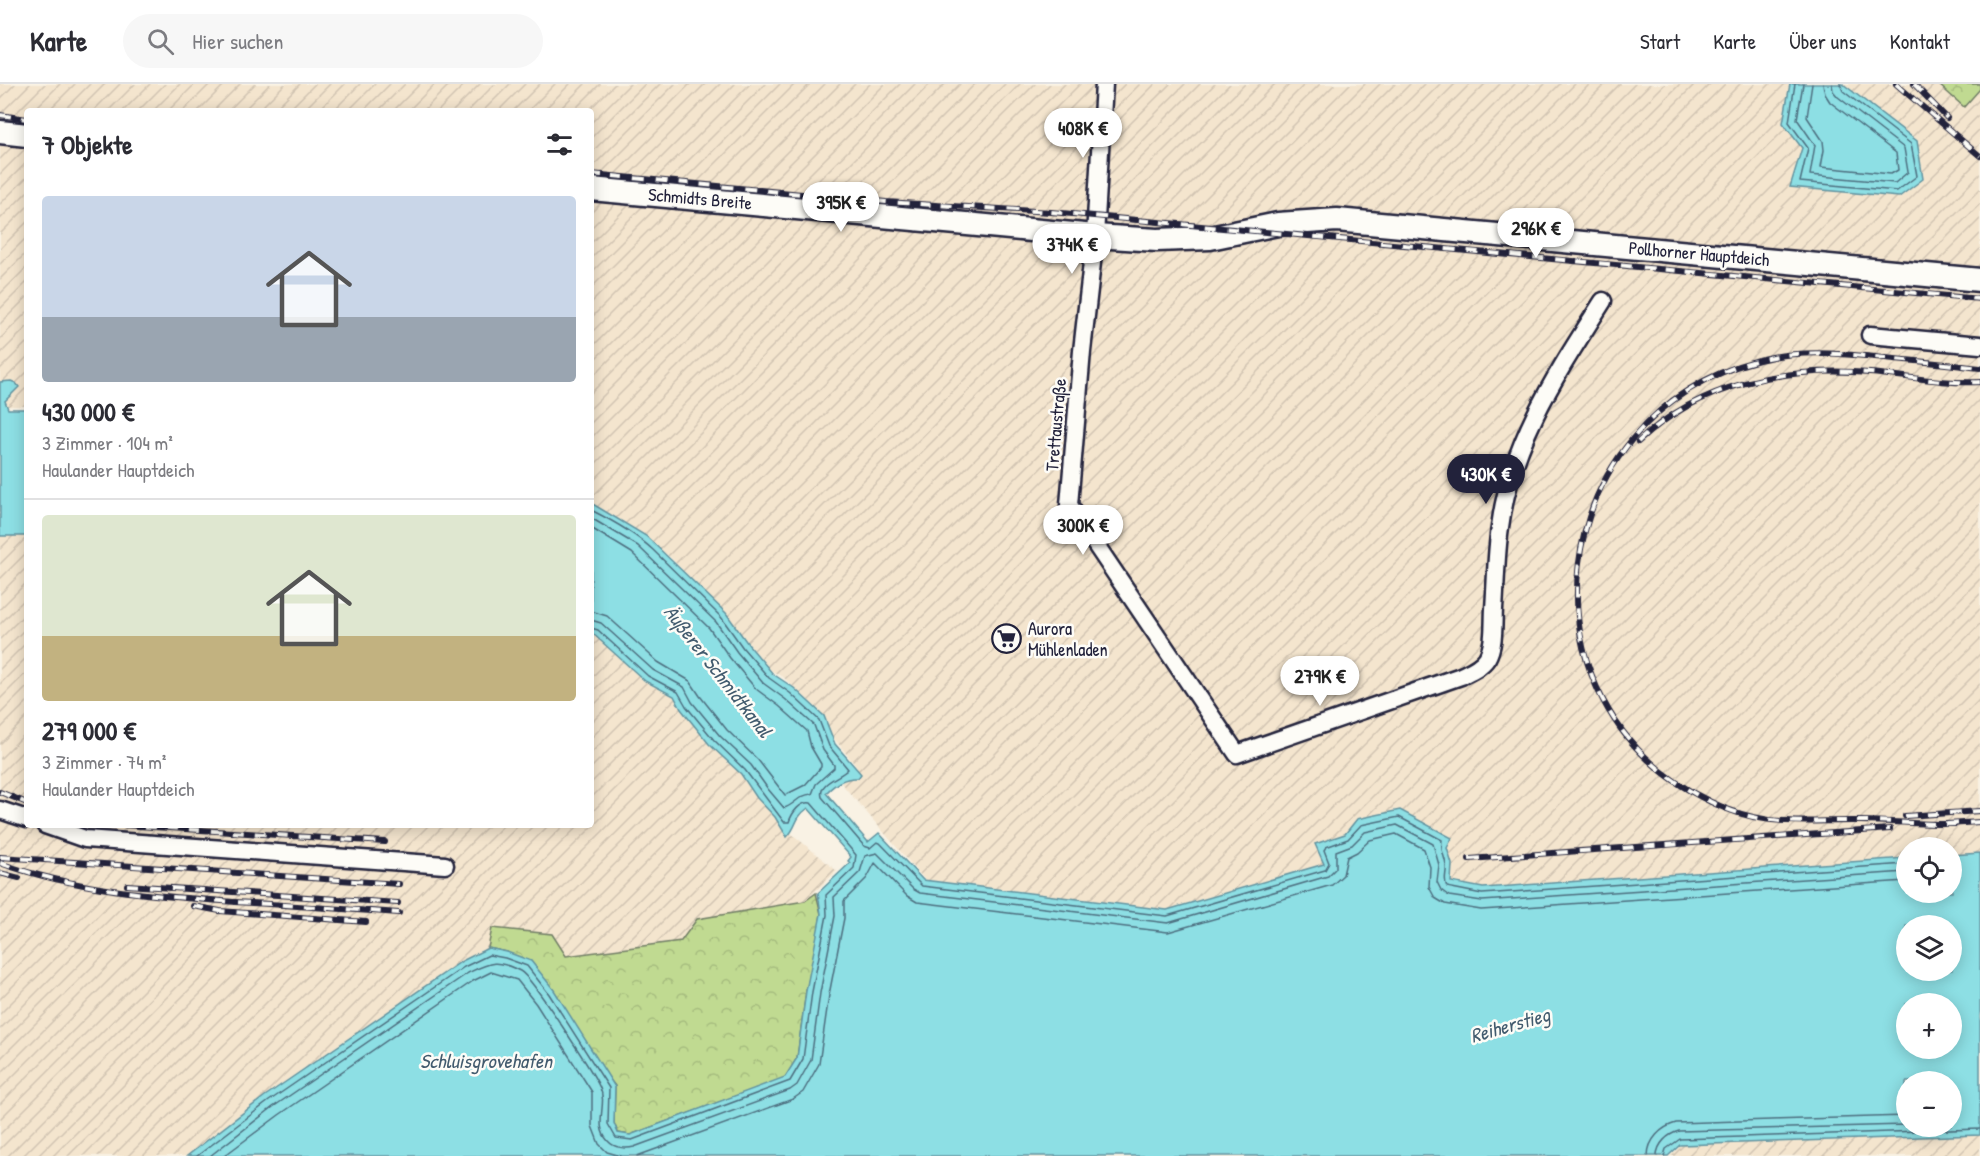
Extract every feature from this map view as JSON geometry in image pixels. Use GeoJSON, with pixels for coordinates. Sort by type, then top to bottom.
{"type":"FeatureCollection","features":[{"type":"Feature","properties":{"kind":"main road"},"geometry":{"type":"LineString","coordinates":[[0,132],[24,135]]}},
{"type":"Feature","properties":{"kind":"main road","name":"Schmidts Breite"},"geometry":{"type":"LineString","coordinates":[[594,189],[1095,236]]}},
{"type":"Feature","properties":{"kind":"main road","name":"Pollhorner Hauptdeich"},"geometry":{"type":"LineString","coordinates":[[1095,236],[1157,240],[1210,238],[1278,224],[1337,220],[1980,280]]}},
{"type":"Feature","properties":{"kind":"street","name":"Trettaustraße"},"geometry":{"type":"LineString","coordinates":[[1104,84],[1095,236],[1082,351],[1069,505],[1238,754],[1461,676],[1478,668],[1485,661],[1492,643],[1500,526],[1517,455],[1554,376],[1603,301]]}},
{"type":"Feature","properties":{"kind":"street"},"geometry":{"type":"LineString","coordinates":[[1870,335],[1980,345]]}},
{"type":"Feature","properties":{"kind":"street"},"geometry":{"type":"LineString","coordinates":[[0,810],[24,818]]}},
{"type":"Feature","properties":{"kind":"street"},"geometry":{"type":"LineString","coordinates":[[54,828],[85,839],[445,865]]}},
{"type":"Feature","properties":{"kind":"shaded area"},"geometry":{"type":"Polygon","coordinates":[[[0,84],[1938,84],[1964,107],[1980,89],[1980,853],[1962,854],[1962,837],[1896,837],[1896,859],[1483,888],[1451,882],[1452,864],[1447,848],[1358,819],[1345,834],[1316,844],[1324,864],[1167,910],[925,880],[841,783],[857,767],[832,736],[821,712],[784,678],[769,669],[731,621],[670,557],[624,523],[594,508],[594,108],[24,108],[24,406],[0,406],[0,84]]]}},
{"type":"Feature","properties":{"kind":"shaded area"},"geometry":{"type":"Polygon","coordinates":[[[0,529],[24,529],[24,828],[594,828],[594,591],[616,602],[792,834],[837,871],[805,901],[697,919],[682,941],[566,956],[492,928],[488,948],[462,961],[265,1096],[187,1156],[0,1156],[0,529]]]}},
{"type":"Feature","properties":{"kind":"shaded area"},"geometry":{"type":"Polygon","coordinates":[[[1980,1135],[1980,1156],[1670,1156],[1681,1145],[1980,1135]]]}},
{"type":"Feature","properties":{"kind":"green space"},"geometry":{"type":"Polygon","coordinates":[[[1938,84],[1980,84],[1980,89],[1964,107],[1938,84]]]}},
{"type":"Feature","properties":{"kind":"green space"},"geometry":{"type":"Polygon","coordinates":[[[816,893],[821,914],[816,949],[806,991],[797,1058],[785,1078],[630,1135],[618,1133],[614,1123],[615,1086],[507,952],[488,948],[492,928],[552,934],[566,956],[681,941],[697,919],[805,901],[816,893]]]}},
{"type":"Feature","properties":{"kind":"water"},"geometry":{"type":"Polygon","coordinates":[[[1790,84],[1843,84],[1917,141],[1923,179],[1899,197],[1790,187],[1802,148],[1783,123],[1790,84]]]}},
{"type":"Feature","properties":{"kind":"water"},"geometry":{"type":"Polygon","coordinates":[[[11,381],[19,387],[5,401],[8,409],[24,409],[24,536],[0,536],[0,382],[11,381]]]}},
{"type":"Feature","properties":{"kind":"water"},"geometry":{"type":"Polygon","coordinates":[[[594,505],[646,536],[726,613],[773,674],[794,688],[824,716],[835,744],[861,774],[858,778],[840,782],[826,793],[868,842],[879,833],[923,880],[1167,910],[1324,864],[1315,844],[1345,834],[1357,819],[1400,810],[1452,838],[1447,848],[1452,864],[1451,882],[1483,888],[1896,859],[1896,903],[1962,903],[1962,854],[1980,853],[1980,1135],[1962,1136],[1962,1071],[1896,1071],[1896,1137],[1920,1137],[1680,1145],[1668,1156],[187,1156],[265,1096],[462,961],[488,948],[531,961],[554,990],[615,1087],[614,1123],[618,1133],[630,1135],[785,1077],[797,1058],[806,991],[821,914],[818,893],[850,863],[848,861],[851,857],[808,808],[787,837],[775,817],[757,798],[741,774],[709,744],[681,709],[674,696],[645,681],[594,635],[594,505]]]}},
{"type":"Feature","properties":{"kind":"railway"},"geometry":{"type":"LineString","coordinates":[[1896,84],[1980,156]]}},
{"type":"Feature","properties":{"kind":"railway"},"geometry":{"type":"LineString","coordinates":[[1914,84],[1947,118]]}},
{"type":"Feature","properties":{"kind":"railway"},"geometry":{"type":"LineString","coordinates":[[0,115],[24,119]]}},
{"type":"Feature","properties":{"kind":"railway"},"geometry":{"type":"LineString","coordinates":[[594,174],[886,202],[1051,212],[1980,299]]}},
{"type":"Feature","properties":{"kind":"railway"},"geometry":{"type":"LineString","coordinates":[[1956,824],[1767,820],[1731,811],[1711,802],[1646,757],[1603,700],[1581,634],[1579,565],[1596,498],[1633,439],[1687,391],[1759,360],[1790,354],[1853,355],[1980,368]]}},
{"type":"Feature","properties":{"kind":"railway"},"geometry":{"type":"LineString","coordinates":[[1638,442],[1662,422],[1689,405],[1717,392],[1776,376],[1839,372],[1953,382],[1980,382]]}},
{"type":"Feature","properties":{"kind":"railway"},"geometry":{"type":"LineString","coordinates":[[0,792],[24,802]]}},
{"type":"Feature","properties":{"kind":"railway"},"geometry":{"type":"LineString","coordinates":[[1905,816],[1980,811]]}},
{"type":"Feature","properties":{"kind":"railway"},"geometry":{"type":"LineString","coordinates":[[1947,824],[1980,822]]}},
{"type":"Feature","properties":{"kind":"railway"},"geometry":{"type":"LineString","coordinates":[[169,828],[385,842]]}},
{"type":"Feature","properties":{"kind":"railway"},"geometry":{"type":"LineString","coordinates":[[1469,859],[1890,829]]}},
{"type":"Feature","properties":{"kind":"railway"},"geometry":{"type":"LineString","coordinates":[[0,857],[399,884]]}},
{"type":"Feature","properties":{"kind":"railway"},"geometry":{"type":"LineString","coordinates":[[0,863],[57,880],[146,894],[399,913]]}},
{"type":"Feature","properties":{"kind":"railway"},"geometry":{"type":"LineString","coordinates":[[0,873],[19,878]]}},
{"type":"Feature","properties":{"kind":"railway"},"geometry":{"type":"LineString","coordinates":[[127,885],[398,903]]}},
{"type":"Feature","properties":{"kind":"railway"},"geometry":{"type":"LineString","coordinates":[[193,906],[220,911],[366,922]]}},
{"type":"Feature","properties":{"kind":"place","name":"Aurora Mühlenladen"},"geometry":{"type":"Point","coordinates":[1007,639]}},
{"type":"Feature","properties":{"kind":"water label","name":"Äußerer Schmidtkanal"},"geometry":{"type":"Point","coordinates":[718,671]}},
{"type":"Feature","properties":{"kind":"water label","name":"Reiherstieg"},"geometry":{"type":"Point","coordinates":[1510,1025]}},
{"type":"Feature","properties":{"kind":"water label","name":"Schluisgrovehafen"},"geometry":{"type":"Point","coordinates":[486,1061]}}]}
